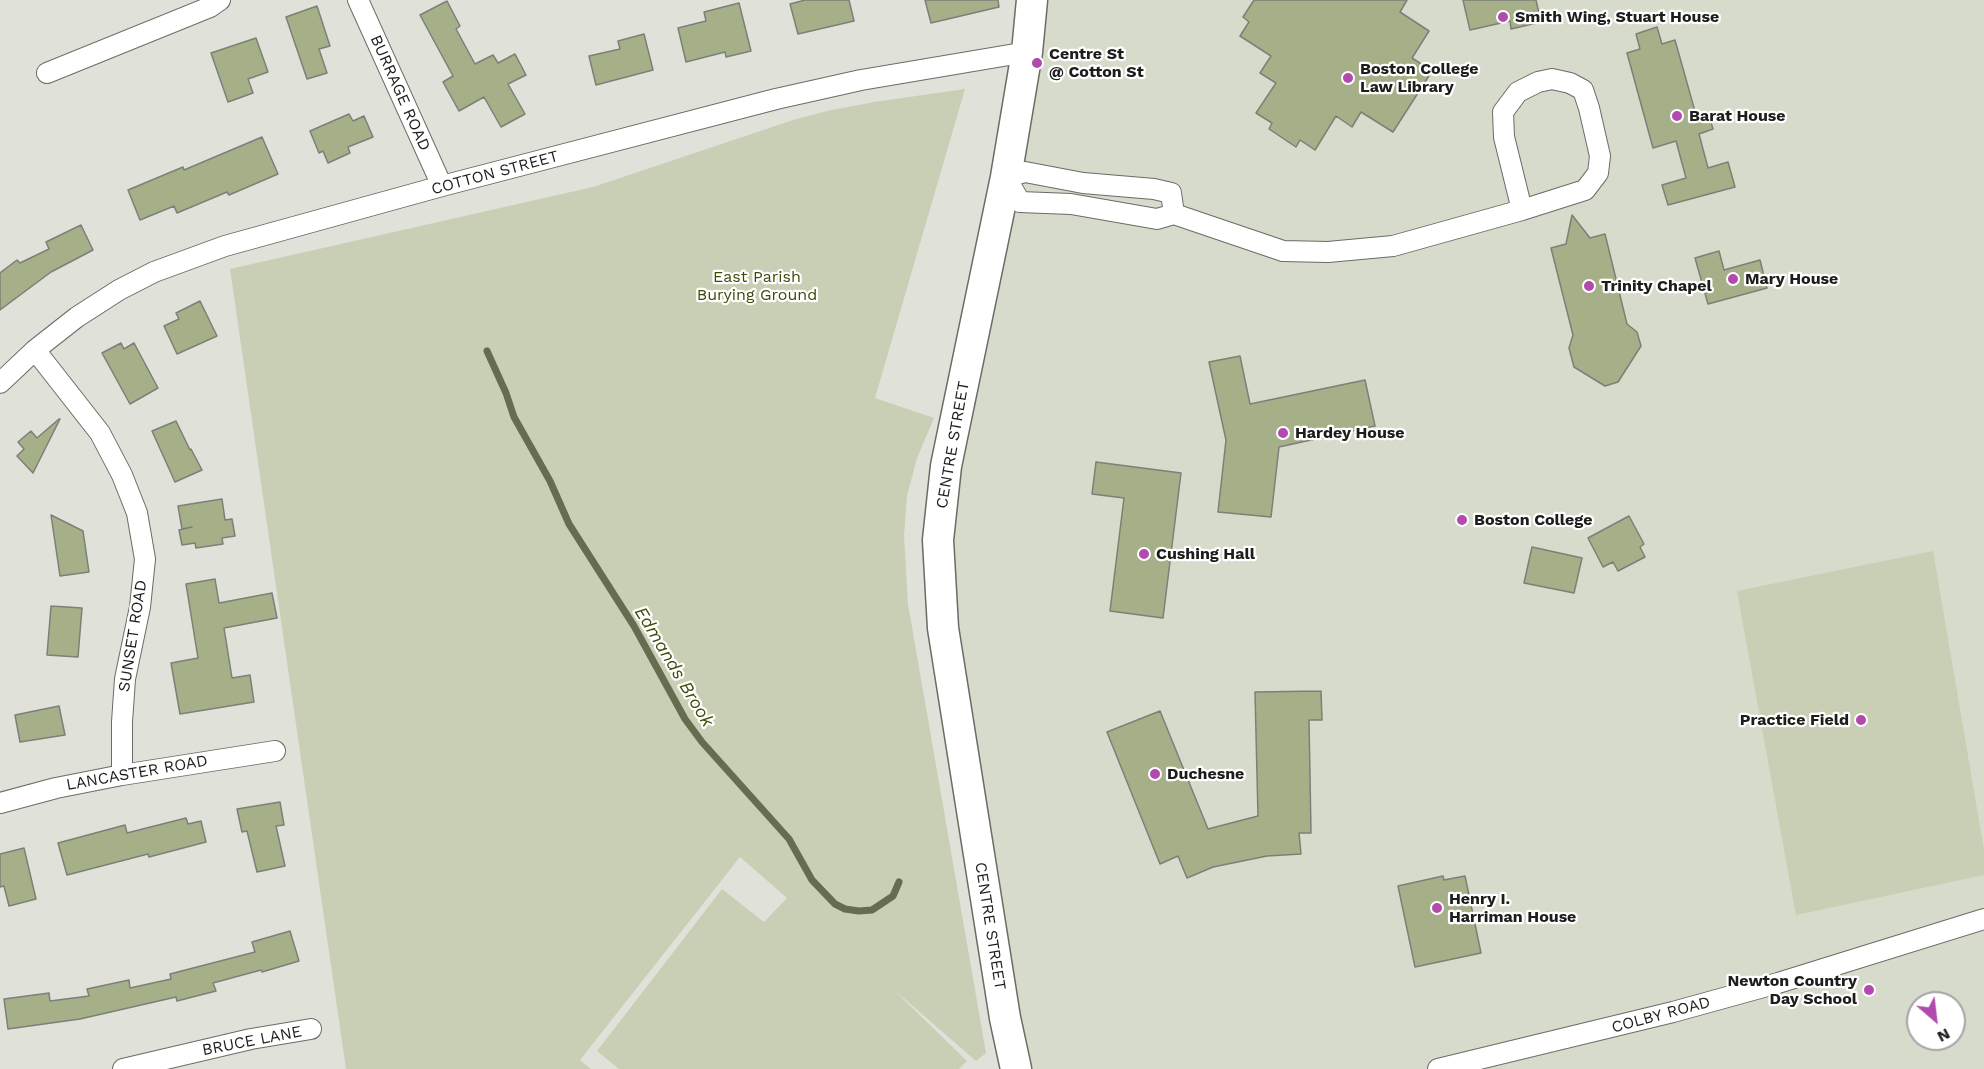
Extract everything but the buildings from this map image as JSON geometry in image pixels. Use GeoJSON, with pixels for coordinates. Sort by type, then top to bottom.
{"type":"FeatureCollection","features":[{"type":"Feature","properties":{"kind":"main road","name":"CENTRE STREET"},"geometry":{"type":"LineString","coordinates":[[1016,1069],[1005,1018],[945,640],[940,600],[938,540],[946,466],[1006,177],[1027,52],[1032,0]]}},
{"type":"Feature","properties":{"kind":"street"},"geometry":{"type":"LineString","coordinates":[[46,73],[210,7],[220,0]]}},
{"type":"Feature","properties":{"kind":"street","name":"BURRAGE ROAD"},"geometry":{"type":"LineString","coordinates":[[358,0],[442,186]]}},
{"type":"Feature","properties":{"kind":"street","name":"COTTON STREET"},"geometry":{"type":"LineString","coordinates":[[0,383],[35,350],[77,317],[119,290],[154,272],[225,246],[442,186],[776,99],[861,80],[1027,52]]}},
{"type":"Feature","properties":{"kind":"street"},"geometry":{"type":"LineString","coordinates":[[1174,214],[1171,193],[1154,189],[1083,183],[1025,172],[1006,177],[1020,202],[1071,204],[1157,219],[1174,214],[1283,251],[1328,252],[1393,246],[1522,210],[1585,190],[1598,173],[1600,156],[1583,90],[1570,82],[1552,79],[1538,82],[1518,92],[1503,112],[1504,137],[1522,210]]}},
{"type":"Feature","properties":{"kind":"street","name":"SUNSET ROAD"},"geometry":{"type":"LineString","coordinates":[[35,350],[100,433],[122,475],[136,513],[145,559],[140,607],[125,679],[122,775]]}},
{"type":"Feature","properties":{"kind":"street","name":"LANCASTER ROAD"},"geometry":{"type":"LineString","coordinates":[[0,803],[56,788],[122,775],[275,751]]}},
{"type":"Feature","properties":{"kind":"street","name":"COLBY ROAD"},"geometry":{"type":"LineString","coordinates":[[1438,1069],[1672,1012],[1778,983],[1984,919]]}},
{"type":"Feature","properties":{"kind":"street","name":"BRUCE LANE"},"geometry":{"type":"LineString","coordinates":[[123,1069],[251,1039],[311,1029]]}},
{"type":"Feature","properties":{"kind":"shaded area","name":"Boston College"},"geometry":{"type":"Polygon","coordinates":[[[1031,0],[1984,0],[1984,1069],[1016,1069],[940,600],[1031,0]]]}},
{"type":"Feature","properties":{"kind":"green space","name":"East Parish Burying Ground"},"geometry":{"type":"Polygon","coordinates":[[[965,89],[875,398],[934,418],[917,458],[907,496],[904,536],[908,604],[986,1053],[976,1061],[893,989],[967,1061],[959,1069],[619,1069],[597,1051],[722,889],[764,922],[787,898],[740,857],[580,1060],[591,1069],[346,1069],[230,269],[593,187],[793,120],[827,111],[965,89]]]}},
{"type":"Feature","properties":{"kind":"green space","name":"Practice Field"},"geometry":{"type":"Polygon","coordinates":[[[1933,551],[1984,850],[1984,875],[1796,915],[1737,591],[1933,551]]]}},
{"type":"Feature","properties":{"kind":"waterway","name":"Edmands Brook"},"geometry":{"type":"LineString","coordinates":[[487,351],[514,417],[550,481],[569,524],[634,626],[685,719],[702,742],[789,839],[812,880],[835,904],[845,909],[872,910],[893,896],[899,882]]}},
{"type":"Feature","properties":{"kind":"place","name":"Smith Wing, Stuart House"},"geometry":{"type":"Point","coordinates":[1503,17]}},
{"type":"Feature","properties":{"kind":"place","name":"Centre St @ Cotton St"},"geometry":{"type":"Point","coordinates":[1037,63]}},
{"type":"Feature","properties":{"kind":"place","name":"Boston College Law Library"},"geometry":{"type":"Point","coordinates":[1348,78]}},
{"type":"Feature","properties":{"kind":"place","name":"Barat House"},"geometry":{"type":"Point","coordinates":[1677,116]}},
{"type":"Feature","properties":{"kind":"place","name":"Mary House"},"geometry":{"type":"Point","coordinates":[1733,279]}},
{"type":"Feature","properties":{"kind":"place","name":"Trinity Chapel"},"geometry":{"type":"Point","coordinates":[1589,286]}},
{"type":"Feature","properties":{"kind":"place","name":"Hardey House"},"geometry":{"type":"Point","coordinates":[1283,433]}},
{"type":"Feature","properties":{"kind":"place","name":"Boston College"},"geometry":{"type":"Point","coordinates":[1462,520]}},
{"type":"Feature","properties":{"kind":"place","name":"Cushing Hall"},"geometry":{"type":"Point","coordinates":[1144,554]}},
{"type":"Feature","properties":{"kind":"place","name":"Practice Field"},"geometry":{"type":"Point","coordinates":[1861,720]}},
{"type":"Feature","properties":{"kind":"place","name":"Duchesne"},"geometry":{"type":"Point","coordinates":[1155,774]}},
{"type":"Feature","properties":{"kind":"place","name":"Henry I. Harriman House"},"geometry":{"type":"Point","coordinates":[1437,908]}},
{"type":"Feature","properties":{"kind":"place","name":"Newton Country Day School"},"geometry":{"type":"Point","coordinates":[1869,990]}}]}
